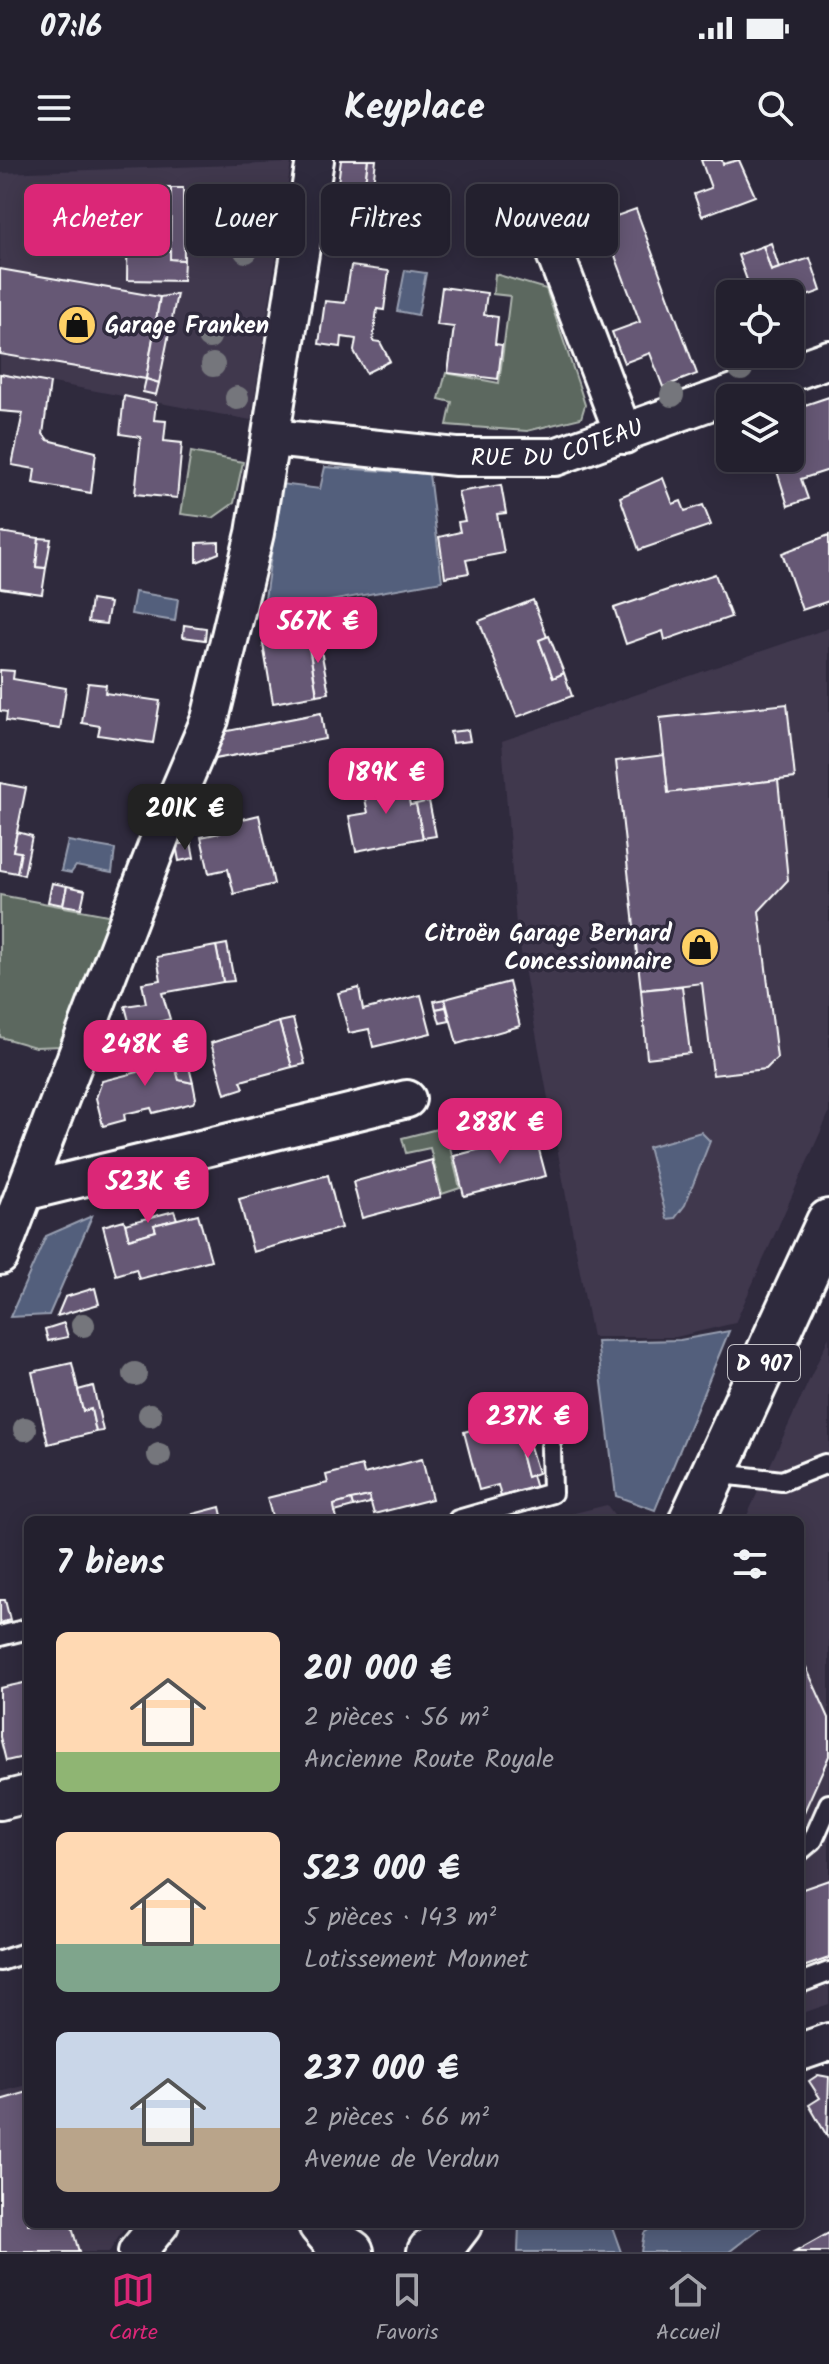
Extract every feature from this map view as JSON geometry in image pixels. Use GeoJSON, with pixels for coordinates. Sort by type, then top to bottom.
{"type":"FeatureCollection","features":[{"type":"Feature","properties":{"kind":"main road","name":"D 907"},"geometry":{"type":"LineString","coordinates":[[694,1516],[829,1222]]}},
{"type":"Feature","properties":{"kind":"street"},"geometry":{"type":"LineString","coordinates":[[0,1256],[28,1191],[166,822],[210,719],[255,533],[315,160]]}},
{"type":"Feature","properties":{"kind":"street"},"geometry":{"type":"LineString","coordinates":[[556,256],[624,435]]}},
{"type":"Feature","properties":{"kind":"street","name":"RUE DU COTEAU"},"geometry":{"type":"LineString","coordinates":[[272,438],[456,457],[555,457],[624,435],[829,359]]}},
{"type":"Feature","properties":{"kind":"street"},"geometry":{"type":"LineString","coordinates":[[28,1191],[407,1099]]}},
{"type":"Feature","properties":{"kind":"street"},"geometry":{"type":"LineString","coordinates":[[804,2051],[829,2042]]}},
{"type":"Feature","properties":{"kind":"lane"},"geometry":{"type":"LineString","coordinates":[[472,1516],[552,1493],[551,1447]]}},
{"type":"Feature","properties":{"kind":"lane"},"geometry":{"type":"LineString","coordinates":[[713,1473],[782,1481],[825,1464]]}},
{"type":"Feature","properties":{"kind":"lane"},"geometry":{"type":"LineString","coordinates":[[0,1636],[24,1630]]}},
{"type":"Feature","properties":{"kind":"lane"},"geometry":{"type":"LineString","coordinates":[[811,1841],[829,1804]]}},
{"type":"Feature","properties":{"kind":"lane"},"geometry":{"type":"LineString","coordinates":[[0,1961],[24,1953]]}},
{"type":"Feature","properties":{"kind":"lane"},"geometry":{"type":"LineString","coordinates":[[804,1981],[829,1972]]}},
{"type":"Feature","properties":{"kind":"shaded area"},"geometry":{"type":"Polygon","coordinates":[[[291,163],[288,184],[186,184],[186,256],[277,256],[251,420],[0,373],[0,173],[291,163]]]}},
{"type":"Feature","properties":{"kind":"shaded area"},"geometry":{"type":"Polygon","coordinates":[[[829,628],[829,1113],[735,1323],[676,1337],[592,1337],[516,925],[502,741],[829,628]]]}},
{"type":"Feature","properties":{"kind":"shaded area"},"geometry":{"type":"Polygon","coordinates":[[[829,1337],[829,2004],[804,2013],[804,1516],[747,1516],[829,1337]]]}},
{"type":"Feature","properties":{"kind":"shaded area"},"geometry":{"type":"Polygon","coordinates":[[[607,1505],[615,1516],[562,1516],[607,1505]]]}},
{"type":"Feature","properties":{"kind":"shaded area"},"geometry":{"type":"Polygon","coordinates":[[[24,2086],[24,2228],[124,2228],[109,2252],[0,2252],[0,2092],[24,2086]]]}},
{"type":"Feature","properties":{"kind":"green space"},"geometry":{"type":"Polygon","coordinates":[[[495,274],[546,289],[585,405],[581,418],[527,431],[447,425],[452,402],[439,399],[446,373],[499,383],[510,296],[493,294],[495,274]]]}},
{"type":"Feature","properties":{"kind":"green space"},"geometry":{"type":"Polygon","coordinates":[[[191,452],[243,462],[234,503],[213,518],[181,514],[191,452]]]}},
{"type":"Feature","properties":{"kind":"green space"},"geometry":{"type":"Polygon","coordinates":[[[0,895],[113,916],[63,1046],[35,1047],[0,1037],[0,895]]]}},
{"type":"Feature","properties":{"kind":"green space"},"geometry":{"type":"Polygon","coordinates":[[[445,1127],[460,1188],[442,1194],[430,1148],[406,1153],[402,1138],[445,1127]]]}},
{"type":"Feature","properties":{"kind":"water"},"geometry":{"type":"Polygon","coordinates":[[[405,270],[426,273],[418,315],[397,311],[405,270]]]}},
{"type":"Feature","properties":{"kind":"water"},"geometry":{"type":"Polygon","coordinates":[[[325,467],[429,474],[442,581],[263,613],[281,484],[320,489],[325,467]]]}},
{"type":"Feature","properties":{"kind":"water"},"geometry":{"type":"Polygon","coordinates":[[[135,592],[178,599],[175,621],[131,614],[135,592]]]}},
{"type":"Feature","properties":{"kind":"water"},"geometry":{"type":"Polygon","coordinates":[[[68,841],[115,849],[112,873],[76,866],[71,873],[61,871],[68,841]]]}},
{"type":"Feature","properties":{"kind":"water"},"geometry":{"type":"Polygon","coordinates":[[[701,1132],[710,1141],[685,1205],[675,1218],[667,1219],[648,1147],[701,1132]]]}},
{"type":"Feature","properties":{"kind":"water"},"geometry":{"type":"Polygon","coordinates":[[[92,1216],[49,1315],[10,1317],[46,1236],[92,1216]]]}},
{"type":"Feature","properties":{"kind":"water"},"geometry":{"type":"Polygon","coordinates":[[[729,1331],[655,1510],[616,1496],[597,1342],[680,1340],[729,1331]]]}},
{"type":"Feature","properties":{"kind":"water"},"geometry":{"type":"Polygon","coordinates":[[[519,2228],[612,2228],[621,2252],[518,2252],[519,2228]]]}},
{"type":"Feature","properties":{"kind":"water"},"geometry":{"type":"Polygon","coordinates":[[[651,2228],[760,2228],[729,2252],[641,2252],[644,2233],[651,2228]]]}},
{"type":"Feature","properties":{"kind":"building"},"geometry":{"type":"Polygon","coordinates":[[[341,160],[368,160],[365,183],[372,184],[338,184],[341,160]]]}},
{"type":"Feature","properties":{"kind":"building"},"geometry":{"type":"Polygon","coordinates":[[[368,160],[376,160],[373,184],[365,183],[368,160]]]}},
{"type":"Feature","properties":{"kind":"building"},"geometry":{"type":"Polygon","coordinates":[[[701,160],[722,160],[723,164],[739,160],[755,196],[702,216],[694,194],[711,188],[701,160]]]}},
{"type":"Feature","properties":{"kind":"building"},"geometry":{"type":"Polygon","coordinates":[[[171,188],[170,259],[184,260],[183,281],[127,280],[127,256],[170,256],[171,188]]]}},
{"type":"Feature","properties":{"kind":"building"},"geometry":{"type":"Polygon","coordinates":[[[171,188],[183,188],[184,260],[170,259],[171,188]]]}},
{"type":"Feature","properties":{"kind":"building"},"geometry":{"type":"Polygon","coordinates":[[[636,209],[697,374],[663,387],[650,353],[624,363],[612,332],[640,322],[615,256],[618,256],[618,215],[636,209]]]}},
{"type":"Feature","properties":{"kind":"building"},"geometry":{"type":"Polygon","coordinates":[[[771,243],[779,268],[771,271],[763,246],[771,243]]]}},
{"type":"Feature","properties":{"kind":"building"},"geometry":{"type":"Polygon","coordinates":[[[763,246],[771,271],[810,258],[821,291],[804,297],[804,280],[747,280],[738,255],[763,246]]]}},
{"type":"Feature","properties":{"kind":"building"},"geometry":{"type":"Polygon","coordinates":[[[351,266],[389,271],[384,310],[377,309],[373,341],[380,342],[390,361],[366,373],[354,351],[356,339],[342,337],[341,347],[319,344],[325,301],[345,303],[351,266]]]}},
{"type":"Feature","properties":{"kind":"building","name":"Garage Franken"},"geometry":{"type":"Polygon","coordinates":[[[0,269],[160,297],[146,379],[0,354],[0,269]]]}},
{"type":"Feature","properties":{"kind":"building"},"geometry":{"type":"Polygon","coordinates":[[[442,287],[487,293],[484,315],[498,317],[495,344],[502,345],[498,379],[448,373],[454,327],[437,325],[442,287]]]}},
{"type":"Feature","properties":{"kind":"building"},"geometry":{"type":"Polygon","coordinates":[[[177,294],[159,383],[146,379],[160,297],[177,294]]]}},
{"type":"Feature","properties":{"kind":"building"},"geometry":{"type":"Polygon","coordinates":[[[0,374],[50,383],[43,434],[48,440],[96,452],[91,493],[33,483],[35,469],[12,465],[23,413],[0,411],[0,374]]]}},
{"type":"Feature","properties":{"kind":"building"},"geometry":{"type":"Polygon","coordinates":[[[146,379],[159,383],[156,395],[143,392],[146,379]]]}},
{"type":"Feature","properties":{"kind":"building"},"geometry":{"type":"Polygon","coordinates":[[[124,396],[156,403],[154,420],[166,421],[164,441],[182,443],[177,498],[135,494],[141,437],[120,434],[124,396]]]}},
{"type":"Feature","properties":{"kind":"building"},"geometry":{"type":"Polygon","coordinates":[[[829,397],[829,470],[801,479],[808,499],[788,506],[777,472],[804,472],[804,405],[829,397]]]}},
{"type":"Feature","properties":{"kind":"building"},"geometry":{"type":"Polygon","coordinates":[[[663,478],[673,504],[681,501],[685,511],[703,505],[711,525],[639,550],[620,497],[663,478]]]}},
{"type":"Feature","properties":{"kind":"building"},"geometry":{"type":"Polygon","coordinates":[[[501,485],[506,513],[497,514],[504,553],[466,560],[469,573],[445,577],[439,537],[460,532],[458,522],[465,521],[458,492],[501,485]]]}},
{"type":"Feature","properties":{"kind":"building"},"geometry":{"type":"Polygon","coordinates":[[[0,532],[39,538],[36,567],[46,568],[42,594],[0,588],[0,532]]]}},
{"type":"Feature","properties":{"kind":"building"},"geometry":{"type":"Polygon","coordinates":[[[829,535],[829,601],[802,610],[782,553],[829,535]]]}},
{"type":"Feature","properties":{"kind":"building"},"geometry":{"type":"Polygon","coordinates":[[[39,538],[51,539],[46,568],[36,567],[39,538]]]}},
{"type":"Feature","properties":{"kind":"building"},"geometry":{"type":"Polygon","coordinates":[[[219,542],[219,553],[197,562],[197,543],[219,542]]]}},
{"type":"Feature","properties":{"kind":"building"},"geometry":{"type":"Polygon","coordinates":[[[715,574],[731,617],[665,640],[663,631],[626,644],[614,608],[715,574]]]}},
{"type":"Feature","properties":{"kind":"building"},"geometry":{"type":"Polygon","coordinates":[[[91,600],[110,603],[106,624],[88,622],[91,600]]]}},
{"type":"Feature","properties":{"kind":"building"},"geometry":{"type":"Polygon","coordinates":[[[533,600],[547,637],[539,640],[553,678],[564,673],[572,696],[517,717],[479,621],[533,600]]]}},
{"type":"Feature","properties":{"kind":"building"},"geometry":{"type":"Polygon","coordinates":[[[184,625],[206,628],[205,640],[183,637],[184,625]]]}},
{"type":"Feature","properties":{"kind":"building"},"geometry":{"type":"Polygon","coordinates":[[[318,634],[329,693],[317,695],[307,635],[318,634]]]}},
{"type":"Feature","properties":{"kind":"building"},"geometry":{"type":"Polygon","coordinates":[[[307,635],[317,695],[273,703],[263,644],[307,635]]]}},
{"type":"Feature","properties":{"kind":"building"},"geometry":{"type":"Polygon","coordinates":[[[549,636],[564,673],[553,678],[539,640],[549,636]]]}},
{"type":"Feature","properties":{"kind":"building"},"geometry":{"type":"Polygon","coordinates":[[[0,670],[14,671],[13,679],[66,688],[60,729],[6,721],[7,712],[0,711],[0,670]]]}},
{"type":"Feature","properties":{"kind":"building"},"geometry":{"type":"Polygon","coordinates":[[[88,683],[106,685],[105,693],[160,701],[153,743],[98,735],[100,726],[82,723],[88,683]]]}},
{"type":"Feature","properties":{"kind":"building"},"geometry":{"type":"Polygon","coordinates":[[[787,704],[795,778],[668,793],[660,718],[787,704]]]}},
{"type":"Feature","properties":{"kind":"building"},"geometry":{"type":"Polygon","coordinates":[[[321,713],[325,739],[209,760],[217,733],[321,713]]]}},
{"type":"Feature","properties":{"kind":"building"},"geometry":{"type":"Polygon","coordinates":[[[468,730],[470,741],[452,743],[450,732],[468,730]]]}},
{"type":"Feature","properties":{"kind":"building","name":"Citroën Garage Bernard Concessionnaire"},"geometry":{"type":"Polygon","coordinates":[[[664,755],[668,793],[778,780],[788,880],[759,911],[777,1058],[766,1069],[713,1075],[702,983],[641,990],[616,761],[664,755]]]}},
{"type":"Feature","properties":{"kind":"building"},"geometry":{"type":"Polygon","coordinates":[[[404,776],[410,805],[416,804],[423,838],[356,851],[349,816],[368,813],[362,784],[404,776]]]}},
{"type":"Feature","properties":{"kind":"building"},"geometry":{"type":"Polygon","coordinates":[[[0,783],[26,788],[13,851],[21,852],[17,873],[0,870],[0,783]]]}},
{"type":"Feature","properties":{"kind":"building"},"geometry":{"type":"Polygon","coordinates":[[[429,801],[436,836],[423,838],[416,804],[429,801]]]}},
{"type":"Feature","properties":{"kind":"building"},"geometry":{"type":"Polygon","coordinates":[[[259,815],[274,884],[234,894],[228,869],[209,873],[201,837],[220,833],[218,825],[259,815]]]}},
{"type":"Feature","properties":{"kind":"building"},"geometry":{"type":"Polygon","coordinates":[[[17,832],[32,836],[24,875],[17,873],[21,852],[13,851],[17,832]]]}},
{"type":"Feature","properties":{"kind":"building"},"geometry":{"type":"Polygon","coordinates":[[[191,842],[194,858],[179,861],[176,845],[191,842]]]}},
{"type":"Feature","properties":{"kind":"building"},"geometry":{"type":"Polygon","coordinates":[[[52,883],[67,886],[63,905],[48,902],[52,883]]]}},
{"type":"Feature","properties":{"kind":"building"},"geometry":{"type":"Polygon","coordinates":[[[67,886],[85,890],[81,908],[63,905],[67,886]]]}},
{"type":"Feature","properties":{"kind":"building"},"geometry":{"type":"Polygon","coordinates":[[[227,944],[234,981],[223,982],[216,946],[227,944]]]}},
{"type":"Feature","properties":{"kind":"building"},"geometry":{"type":"Polygon","coordinates":[[[216,946],[223,982],[162,993],[170,1019],[131,1029],[125,1006],[146,1003],[142,983],[161,980],[157,957],[216,946]]]}},
{"type":"Feature","properties":{"kind":"building"},"geometry":{"type":"Polygon","coordinates":[[[509,982],[520,1026],[457,1044],[445,999],[509,982]]]}},
{"type":"Feature","properties":{"kind":"building"},"geometry":{"type":"Polygon","coordinates":[[[682,986],[690,1053],[647,1058],[641,990],[682,986]]]}},
{"type":"Feature","properties":{"kind":"building"},"geometry":{"type":"Polygon","coordinates":[[[359,988],[363,1010],[421,995],[431,1033],[373,1047],[369,1029],[349,1033],[338,993],[359,988]]]}},
{"type":"Feature","properties":{"kind":"building"},"geometry":{"type":"Polygon","coordinates":[[[445,999],[446,1007],[436,1009],[434,1001],[445,999]]]}},
{"type":"Feature","properties":{"kind":"building"},"geometry":{"type":"Polygon","coordinates":[[[446,1007],[450,1021],[440,1023],[436,1009],[446,1007]]]}},
{"type":"Feature","properties":{"kind":"building"},"geometry":{"type":"Polygon","coordinates":[[[293,1019],[305,1064],[292,1067],[279,1022],[293,1019]]]}},
{"type":"Feature","properties":{"kind":"building"},"geometry":{"type":"Polygon","coordinates":[[[279,1022],[292,1067],[241,1081],[244,1088],[225,1094],[211,1043],[279,1022]]]}},
{"type":"Feature","properties":{"kind":"building"},"geometry":{"type":"Polygon","coordinates":[[[171,1046],[179,1080],[193,1083],[196,1098],[193,1103],[153,1113],[151,1108],[124,1114],[125,1120],[103,1126],[96,1098],[102,1081],[138,1072],[134,1055],[171,1046]]]}},
{"type":"Feature","properties":{"kind":"building"},"geometry":{"type":"Polygon","coordinates":[[[188,1063],[193,1083],[179,1080],[175,1066],[188,1063]]]}},
{"type":"Feature","properties":{"kind":"building"},"geometry":{"type":"Polygon","coordinates":[[[535,1135],[546,1176],[464,1196],[454,1156],[535,1135]]]}},
{"type":"Feature","properties":{"kind":"building"},"geometry":{"type":"Polygon","coordinates":[[[432,1160],[441,1197],[362,1218],[353,1182],[432,1160]]]}},
{"type":"Feature","properties":{"kind":"building"},"geometry":{"type":"Polygon","coordinates":[[[328,1175],[341,1228],[253,1252],[239,1199],[328,1175]]]}},
{"type":"Feature","properties":{"kind":"building"},"geometry":{"type":"Polygon","coordinates":[[[174,1211],[177,1219],[154,1225],[156,1231],[129,1239],[125,1224],[174,1211]]]}},
{"type":"Feature","properties":{"kind":"building"},"geometry":{"type":"Polygon","coordinates":[[[198,1214],[211,1260],[139,1279],[136,1269],[116,1275],[103,1226],[124,1220],[129,1239],[156,1231],[154,1225],[198,1214]]]}},
{"type":"Feature","properties":{"kind":"building"},"geometry":{"type":"Polygon","coordinates":[[[95,1288],[99,1304],[57,1316],[65,1297],[95,1288]]]}},
{"type":"Feature","properties":{"kind":"building"},"geometry":{"type":"Polygon","coordinates":[[[64,1323],[68,1337],[48,1341],[45,1329],[64,1323]]]}},
{"type":"Feature","properties":{"kind":"building"},"geometry":{"type":"Polygon","coordinates":[[[72,1363],[83,1411],[91,1409],[96,1432],[48,1444],[32,1372],[72,1363]]]}},
{"type":"Feature","properties":{"kind":"building"},"geometry":{"type":"Polygon","coordinates":[[[93,1386],[103,1431],[96,1432],[91,1409],[83,1411],[78,1390],[93,1386]]]}},
{"type":"Feature","properties":{"kind":"building"},"geometry":{"type":"Polygon","coordinates":[[[512,1418],[527,1477],[532,1475],[537,1492],[502,1501],[498,1485],[479,1490],[464,1432],[512,1418]]]}},
{"type":"Feature","properties":{"kind":"building"},"geometry":{"type":"Polygon","coordinates":[[[529,1443],[538,1473],[527,1477],[519,1445],[529,1443]]]}},
{"type":"Feature","properties":{"kind":"building"},"geometry":{"type":"Polygon","coordinates":[[[422,1459],[432,1499],[374,1514],[369,1496],[334,1505],[336,1516],[272,1516],[267,1498],[328,1483],[326,1475],[362,1466],[364,1474],[422,1459]]]}},
{"type":"Feature","properties":{"kind":"building"},"geometry":{"type":"Polygon","coordinates":[[[369,1496],[370,1503],[353,1507],[351,1500],[369,1496]]]}},
{"type":"Feature","properties":{"kind":"building"},"geometry":{"type":"Polygon","coordinates":[[[351,1500],[353,1507],[335,1512],[334,1505],[351,1500]]]}},
{"type":"Feature","properties":{"kind":"building"},"geometry":{"type":"Polygon","coordinates":[[[220,1507],[222,1516],[185,1516],[220,1507]]]}},
{"type":"Feature","properties":{"kind":"building"},"geometry":{"type":"Polygon","coordinates":[[[0,1600],[5,1600],[10,1620],[0,1623],[0,1600]]]}},
{"type":"Feature","properties":{"kind":"building"},"geometry":{"type":"Polygon","coordinates":[[[804,1666],[829,1718],[829,1756],[804,1812],[804,1666]]]}},
{"type":"Feature","properties":{"kind":"building"},"geometry":{"type":"Polygon","coordinates":[[[24,1683],[24,1757],[6,1761],[0,1737],[0,1688],[24,1683]]]}},
{"type":"Feature","properties":{"kind":"building"},"geometry":{"type":"Polygon","coordinates":[[[829,1880],[829,1958],[804,1967],[804,1889],[829,1880]]]}},
{"type":"Feature","properties":{"kind":"building"},"geometry":{"type":"Polygon","coordinates":[[[818,2075],[829,2077],[827,2136],[809,2105],[820,2098],[809,2081],[818,2075]]]}},
{"type":"Feature","properties":{"kind":"building"},"geometry":{"type":"Polygon","coordinates":[[[24,2093],[24,2228],[72,2228],[79,2252],[0,2252],[0,2100],[24,2093]]]}},
{"type":"Feature","properties":{"kind":"building"},"geometry":{"type":"Polygon","coordinates":[[[829,2233],[829,2252],[795,2252],[829,2233]]]}},
{"type":"Feature","properties":{"kind":"place","name":"Garage Franken"},"geometry":{"type":"Point","coordinates":[77,325]}},
{"type":"Feature","properties":{"kind":"place","name":"Citroën Garage Bernard Concessionnaire"},"geometry":{"type":"Point","coordinates":[700,947]}}]}
